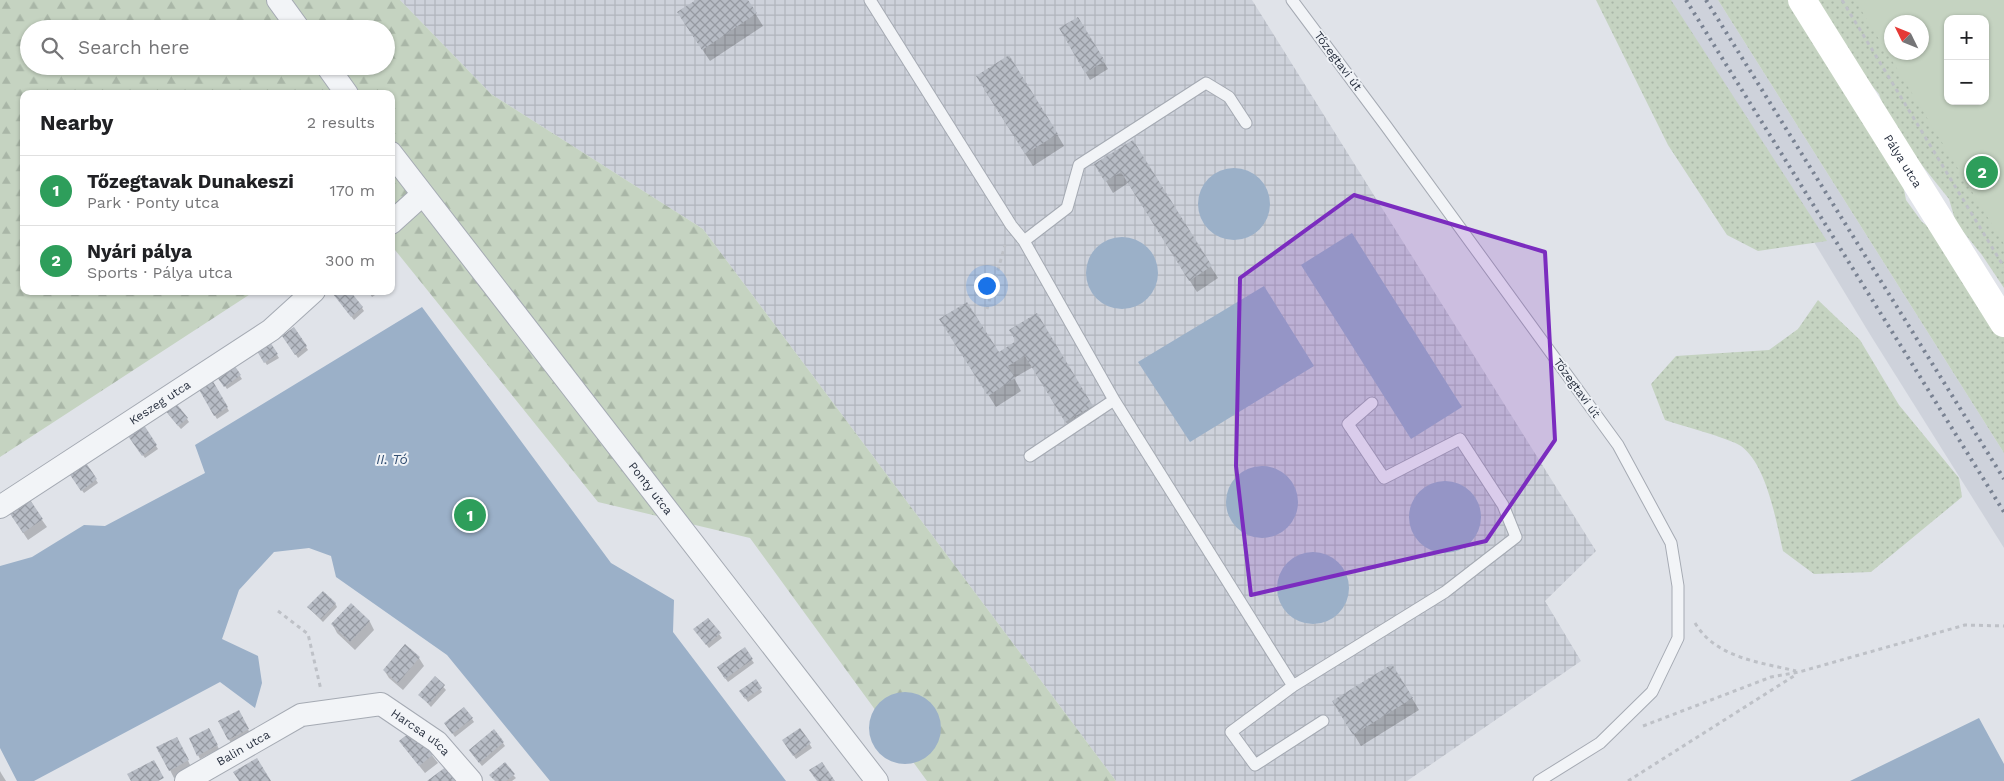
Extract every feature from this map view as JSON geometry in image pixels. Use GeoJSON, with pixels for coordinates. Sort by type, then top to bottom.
{"type":"FeatureCollection","features":[{"type":"Feature","properties":{"kind":"street"},"geometry":{"type":"LineString","coordinates":[[278,0],[292,20]]}},
{"type":"Feature","properties":{"kind":"street","name":"Pálya utca"},"geometry":{"type":"LineString","coordinates":[[1802,0],[2004,324]]}},
{"type":"Feature","properties":{"kind":"street"},"geometry":{"type":"LineString","coordinates":[[333,75],[344,90]]}},
{"type":"Feature","properties":{"kind":"street","name":"Ponty utca"},"geometry":{"type":"LineString","coordinates":[[395,158],[877,781]]}},
{"type":"Feature","properties":{"kind":"street"},"geometry":{"type":"LineString","coordinates":[[395,219],[422,195]]}},
{"type":"Feature","properties":{"kind":"street","name":"Keszeg utca"},"geometry":{"type":"LineString","coordinates":[[0,507],[271,330],[310,295]]}},
{"type":"Feature","properties":{"kind":"street","name":"Harcsa utca"},"geometry":{"type":"LineString","coordinates":[[301,715],[381,704],[437,742],[471,781]]}},
{"type":"Feature","properties":{"kind":"street","name":"Balin utca"},"geometry":{"type":"LineString","coordinates":[[186,781],[301,715]]}},
{"type":"Feature","properties":{"kind":"lane"},"geometry":{"type":"LineString","coordinates":[[870,0],[1011,225],[1024,241],[1114,400],[1293,686]]}},
{"type":"Feature","properties":{"kind":"lane","name":"Tőzegtavi út"},"geometry":{"type":"LineString","coordinates":[[1292,0],[1618,445],[1671,543],[1678,586],[1678,638],[1652,692],[1600,743],[1538,781]]}},
{"type":"Feature","properties":{"kind":"lane"},"geometry":{"type":"LineString","coordinates":[[1024,241],[1067,208],[1079,165],[1206,83],[1229,97],[1246,123]]}},
{"type":"Feature","properties":{"kind":"lane"},"geometry":{"type":"LineString","coordinates":[[1030,456],[1114,400]]}},
{"type":"Feature","properties":{"kind":"lane"},"geometry":{"type":"LineString","coordinates":[[1323,721],[1255,765],[1230,732],[1293,686],[1446,592],[1516,536],[1503,505],[1460,439],[1384,478],[1348,424],[1372,403]]}},
{"type":"Feature","properties":{"kind":"path"},"geometry":{"type":"LineString","coordinates":[[1842,0],[2004,267]]}},
{"type":"Feature","properties":{"kind":"path"},"geometry":{"type":"LineString","coordinates":[[987,309],[1011,225]]}},
{"type":"Feature","properties":{"kind":"path"},"geometry":{"type":"LineString","coordinates":[[278,612],[308,634],[325,712]]}},
{"type":"Feature","properties":{"kind":"path"},"geometry":{"type":"LineString","coordinates":[[1694,620],[1702,634],[1719,648],[1739,657],[1799,672]]}},
{"type":"Feature","properties":{"kind":"path"},"geometry":{"type":"LineString","coordinates":[[1636,729],[1771,676],[1799,672],[1965,625],[2004,626]]}},
{"type":"Feature","properties":{"kind":"path"},"geometry":{"type":"LineString","coordinates":[[1628,781],[1799,672]]}},
{"type":"Feature","properties":{"kind":"highlighted area"},"geometry":{"type":"Polygon","coordinates":[[[1354,195],[1545,252],[1555,440],[1486,541],[1251,595],[1236,466],[1240,278],[1354,195]]]}},
{"type":"Feature","properties":{"kind":"shaded area"},"geometry":{"type":"Polygon","coordinates":[[[400,0],[1252,0],[1596,551],[1545,601],[1581,661],[1407,781],[1116,781],[703,229],[491,94],[400,0]]]}},
{"type":"Feature","properties":{"kind":"shaded area"},"geometry":{"type":"Polygon","coordinates":[[[1667,0],[1718,0],[2004,453],[2004,548],[1871,336],[1667,0]]]}},
{"type":"Feature","properties":{"kind":"green space"},"geometry":{"type":"Polygon","coordinates":[[[0,0],[400,0],[491,94],[703,229],[1116,781],[927,781],[750,538],[598,502],[395,250],[395,90],[20,90],[20,295],[249,295],[0,457],[0,0]]]}},
{"type":"Feature","properties":{"kind":"green space"},"geometry":{"type":"Polygon","coordinates":[[[1596,0],[1671,0],[1827,241],[1758,251],[1727,235],[1668,145],[1596,0]]]}},
{"type":"Feature","properties":{"kind":"green space"},"geometry":{"type":"Polygon","coordinates":[[[1718,0],[1793,0],[1901,174],[1906,200],[1922,222],[1948,241],[2004,325],[2004,453],[1718,0]]]}},
{"type":"Feature","properties":{"kind":"green space"},"geometry":{"type":"Polygon","coordinates":[[[1815,0],[1885,0],[1887,15],[1884,15],[1884,60],[1901,60],[1944,98],[1944,105],[1950,105],[2004,194],[2004,288],[1982,255],[1956,223],[1949,199],[1889,124],[1879,94],[1821,27],[1815,0]]]}},
{"type":"Feature","properties":{"kind":"green space"},"geometry":{"type":"Polygon","coordinates":[[[1855,0],[2004,0],[2004,244],[1892,60],[1929,60],[1929,15],[1884,15],[1884,47],[1855,0]]]}},
{"type":"Feature","properties":{"kind":"green space"},"geometry":{"type":"Polygon","coordinates":[[[1818,300],[1860,340],[1899,405],[1959,478],[1962,497],[1871,572],[1814,574],[1783,551],[1769,494],[1758,466],[1750,455],[1735,443],[1665,420],[1651,384],[1676,356],[1769,350],[1798,329],[1818,300]]]}},
{"type":"Feature","properties":{"kind":"water"},"geometry":{"type":"Polygon","coordinates":[[[1234,168],[1248,171],[1260,178],[1267,190],[1270,204],[1267,218],[1260,230],[1248,237],[1234,240],[1220,237],[1208,230],[1201,218],[1198,204],[1201,190],[1208,178],[1220,171],[1234,168]]]}},
{"type":"Feature","properties":{"kind":"water"},"geometry":{"type":"Polygon","coordinates":[[[1352,233],[1462,407],[1411,439],[1301,265],[1352,233]]]}},
{"type":"Feature","properties":{"kind":"water"},"geometry":{"type":"Polygon","coordinates":[[[1122,237],[1136,240],[1148,247],[1155,259],[1158,273],[1155,287],[1148,299],[1136,306],[1122,309],[1108,306],[1096,299],[1089,287],[1086,273],[1089,259],[1096,247],[1108,240],[1122,237]]]}},
{"type":"Feature","properties":{"kind":"water"},"geometry":{"type":"Polygon","coordinates":[[[1264,286],[1314,366],[1190,442],[1138,362],[1264,286]]]}},
{"type":"Feature","properties":{"kind":"water","name":"II. Tó"},"geometry":{"type":"Polygon","coordinates":[[[422,307],[611,563],[674,600],[673,632],[786,781],[550,781],[447,655],[336,577],[331,556],[309,548],[274,552],[239,590],[222,639],[258,656],[262,683],[255,708],[220,682],[34,781],[17,781],[0,748],[0,566],[32,557],[84,525],[105,526],[205,473],[195,445],[422,307]]]}},
{"type":"Feature","properties":{"kind":"water"},"geometry":{"type":"Polygon","coordinates":[[[1262,466],[1276,469],[1288,476],[1295,488],[1298,502],[1295,516],[1288,528],[1276,535],[1262,538],[1248,535],[1236,528],[1229,516],[1226,502],[1229,488],[1236,476],[1248,469],[1262,466]]]}},
{"type":"Feature","properties":{"kind":"water"},"geometry":{"type":"Polygon","coordinates":[[[1445,481],[1459,484],[1471,491],[1478,503],[1481,517],[1478,531],[1471,543],[1459,550],[1445,553],[1431,550],[1419,543],[1412,531],[1409,517],[1412,503],[1419,491],[1431,484],[1445,481]]]}},
{"type":"Feature","properties":{"kind":"water"},"geometry":{"type":"Polygon","coordinates":[[[1313,552],[1333,558],[1343,568],[1349,588],[1343,608],[1333,618],[1313,624],[1293,618],[1283,608],[1277,588],[1283,568],[1293,558],[1313,552]]]}},
{"type":"Feature","properties":{"kind":"water"},"geometry":{"type":"Polygon","coordinates":[[[905,692],[919,695],[931,702],[938,714],[941,728],[938,742],[931,754],[919,761],[905,764],[891,761],[879,754],[872,742],[869,728],[872,714],[879,702],[891,695],[905,692]]]}},
{"type":"Feature","properties":{"kind":"water"},"geometry":{"type":"Polygon","coordinates":[[[1979,718],[2004,764],[2004,781],[1850,781],[1979,718]]]}},
{"type":"Feature","properties":{"kind":"building"},"geometry":{"type":"Polygon","coordinates":[[[696,0],[748,0],[757,13],[702,50],[677,12],[696,0]]]}},
{"type":"Feature","properties":{"kind":"building"},"geometry":{"type":"Polygon","coordinates":[[[1078,17],[1105,61],[1085,73],[1059,28],[1078,17]]]}},
{"type":"Feature","properties":{"kind":"building"},"geometry":{"type":"Polygon","coordinates":[[[1009,55],[1058,134],[1025,154],[976,76],[1009,55]]]}},
{"type":"Feature","properties":{"kind":"building"},"geometry":{"type":"Polygon","coordinates":[[[1133,140],[1212,266],[1189,281],[1121,172],[1105,182],[1094,164],[1133,140]]]}},
{"type":"Feature","properties":{"kind":"building"},"geometry":{"type":"Polygon","coordinates":[[[334,295],[353,295],[363,307],[351,317],[334,295]]]}},
{"type":"Feature","properties":{"kind":"building"},"geometry":{"type":"Polygon","coordinates":[[[967,302],[999,352],[1016,341],[1009,330],[1037,313],[1093,406],[1065,422],[1025,356],[1008,366],[1015,378],[988,396],[939,319],[967,302]]]}},
{"type":"Feature","properties":{"kind":"building"},"geometry":{"type":"Polygon","coordinates":[[[294,327],[307,346],[295,355],[282,336],[294,327]]]}},
{"type":"Feature","properties":{"kind":"building"},"geometry":{"type":"Polygon","coordinates":[[[270,342],[278,354],[264,363],[257,351],[270,342]]]}},
{"type":"Feature","properties":{"kind":"building"},"geometry":{"type":"Polygon","coordinates":[[[232,362],[241,375],[224,387],[215,374],[232,362]]]}},
{"type":"Feature","properties":{"kind":"building"},"geometry":{"type":"Polygon","coordinates":[[[211,378],[228,407],[214,416],[197,386],[211,378]]]}},
{"type":"Feature","properties":{"kind":"building"},"geometry":{"type":"Polygon","coordinates":[[[175,402],[188,418],[178,426],[165,410],[175,402]]]}},
{"type":"Feature","properties":{"kind":"building"},"geometry":{"type":"Polygon","coordinates":[[[142,422],[157,445],[142,456],[126,433],[142,422]]]}},
{"type":"Feature","properties":{"kind":"building"},"geometry":{"type":"Polygon","coordinates":[[[82,457],[97,479],[81,491],[66,469],[82,457]]]}},
{"type":"Feature","properties":{"kind":"building"},"geometry":{"type":"Polygon","coordinates":[[[26,494],[43,519],[23,533],[6,508],[26,494]]]}},
{"type":"Feature","properties":{"kind":"building"},"geometry":{"type":"Polygon","coordinates":[[[323,591],[336,603],[321,619],[307,607],[323,591]]]}},
{"type":"Feature","properties":{"kind":"building"},"geometry":{"type":"Polygon","coordinates":[[[351,603],[370,621],[350,642],[331,624],[351,603]]]}},
{"type":"Feature","properties":{"kind":"building"},"geometry":{"type":"Polygon","coordinates":[[[708,618],[721,633],[706,645],[693,629],[708,618]]]}},
{"type":"Feature","properties":{"kind":"building"},"geometry":{"type":"Polygon","coordinates":[[[405,644],[420,657],[398,683],[383,670],[405,644]]]}},
{"type":"Feature","properties":{"kind":"building"},"geometry":{"type":"Polygon","coordinates":[[[745,647],[753,659],[725,679],[717,667],[745,647]]]}},
{"type":"Feature","properties":{"kind":"building"},"geometry":{"type":"Polygon","coordinates":[[[1392,664],[1413,698],[1353,735],[1332,701],[1392,664]]]}},
{"type":"Feature","properties":{"kind":"building"},"geometry":{"type":"Polygon","coordinates":[[[435,676],[445,685],[429,704],[418,695],[435,676]]]}},
{"type":"Feature","properties":{"kind":"building"},"geometry":{"type":"Polygon","coordinates":[[[756,679],[762,688],[745,699],[739,691],[756,679]]]}},
{"type":"Feature","properties":{"kind":"building"},"geometry":{"type":"Polygon","coordinates":[[[464,707],[473,718],[452,734],[444,723],[464,707]]]}},
{"type":"Feature","properties":{"kind":"building"},"geometry":{"type":"Polygon","coordinates":[[[239,710],[249,729],[228,740],[218,721],[239,710]]]}},
{"type":"Feature","properties":{"kind":"building"},"geometry":{"type":"Polygon","coordinates":[[[209,728],[218,745],[197,756],[189,738],[209,728]]]}},
{"type":"Feature","properties":{"kind":"building"},"geometry":{"type":"Polygon","coordinates":[[[800,728],[811,743],[793,756],[782,740],[800,728]]]}},
{"type":"Feature","properties":{"kind":"building"},"geometry":{"type":"Polygon","coordinates":[[[494,729],[504,742],[479,763],[469,750],[494,729]]]}},
{"type":"Feature","properties":{"kind":"building"},"geometry":{"type":"Polygon","coordinates":[[[413,730],[434,754],[419,766],[399,741],[413,730]]]}},
{"type":"Feature","properties":{"kind":"building"},"geometry":{"type":"Polygon","coordinates":[[[177,737],[189,760],[169,771],[156,747],[177,737]]]}},
{"type":"Feature","properties":{"kind":"building"},"geometry":{"type":"Polygon","coordinates":[[[257,758],[271,781],[239,781],[233,772],[257,758]]]}},
{"type":"Feature","properties":{"kind":"building"},"geometry":{"type":"Polygon","coordinates":[[[154,760],[164,778],[158,781],[131,781],[127,774],[154,760]]]}},
{"type":"Feature","properties":{"kind":"building"},"geometry":{"type":"Polygon","coordinates":[[[505,762],[515,774],[506,781],[495,781],[489,775],[505,762]]]}},
{"type":"Feature","properties":{"kind":"building"},"geometry":{"type":"Polygon","coordinates":[[[822,762],[835,781],[817,781],[809,770],[822,762]]]}},
{"type":"Feature","properties":{"kind":"building"},"geometry":{"type":"Polygon","coordinates":[[[447,766],[459,781],[427,781],[447,766]]]}},
{"type":"Feature","properties":{"kind":"railway"},"geometry":{"type":"LineString","coordinates":[[1686,0],[2004,512]]}},
{"type":"Feature","properties":{"kind":"railway"},"geometry":{"type":"LineString","coordinates":[[1706,0],[2004,479]]}},
{"type":"Feature","properties":{"kind":"place","name":"Nyári pálya"},"geometry":{"type":"Point","coordinates":[1982,172]}},
{"type":"Feature","properties":{"kind":"place","name":"Tőzegtavak Dunakeszi"},"geometry":{"type":"Point","coordinates":[470,515]}}]}
